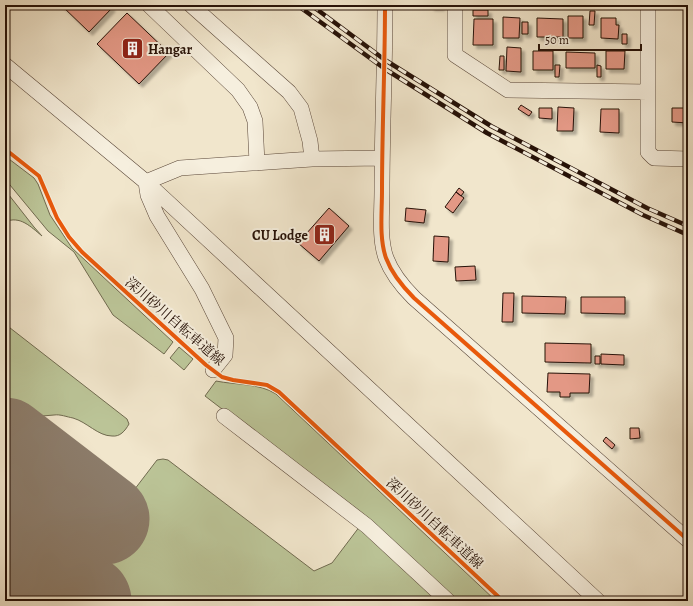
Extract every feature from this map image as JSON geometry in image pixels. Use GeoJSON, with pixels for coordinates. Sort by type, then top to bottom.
{"type":"FeatureCollection","features":[{"type":"Feature","properties":{"kind":"street"},"geometry":{"type":"LineString","coordinates":[[149,5],[238,90],[250,107],[255,121],[256,163]]}},
{"type":"Feature","properties":{"kind":"street"},"geometry":{"type":"LineString","coordinates":[[191,5],[289,92],[301,108],[310,141],[312,159]]}},
{"type":"Feature","properties":{"kind":"street"},"geometry":{"type":"LineString","coordinates":[[385,5],[382,237],[386,257],[401,285],[688,540]]}},
{"type":"Feature","properties":{"kind":"street"},"geometry":{"type":"LineString","coordinates":[[455,5],[455,55],[508,90],[648,92]]}},
{"type":"Feature","properties":{"kind":"street"},"geometry":{"type":"LineString","coordinates":[[648,5],[648,152],[654,158],[688,159]]}},
{"type":"Feature","properties":{"kind":"street"},"geometry":{"type":"LineString","coordinates":[[5,65],[146,182],[598,601]]}},
{"type":"Feature","properties":{"kind":"street"},"geometry":{"type":"LineString","coordinates":[[146,182],[180,168],[312,159],[382,158]]}},
{"type":"Feature","properties":{"kind":"street"},"geometry":{"type":"LineString","coordinates":[[146,182],[148,195],[157,216],[202,289],[226,338],[225,355],[213,370]]}},
{"type":"Feature","properties":{"kind":"street"},"geometry":{"type":"LineString","coordinates":[[224,416],[367,526],[448,601]]}},
{"type":"Feature","properties":{"kind":"green space"},"geometry":{"type":"Polygon","coordinates":[[[5,156],[34,178],[38,184],[50,215],[72,248],[173,342],[164,354],[113,315],[74,252],[48,231],[5,179],[5,156]]]}},
{"type":"Feature","properties":{"kind":"green space"},"geometry":{"type":"Polygon","coordinates":[[[5,190],[42,236],[20,221],[10,220],[5,222],[5,190]]]}},
{"type":"Feature","properties":{"kind":"green space"},"geometry":{"type":"Polygon","coordinates":[[[5,324],[127,419],[129,424],[124,431],[117,436],[107,435],[102,434],[83,422],[73,418],[59,415],[32,415],[5,409],[5,324]]]}},
{"type":"Feature","properties":{"kind":"green space"},"geometry":{"type":"Polygon","coordinates":[[[179,347],[193,359],[184,370],[170,358],[179,347]]]}},
{"type":"Feature","properties":{"kind":"green space"},"geometry":{"type":"Polygon","coordinates":[[[216,381],[255,386],[269,390],[276,394],[496,601],[455,601],[368,521],[205,396],[216,381]]]}},
{"type":"Feature","properties":{"kind":"green space"},"geometry":{"type":"Polygon","coordinates":[[[157,460],[168,460],[314,571],[332,563],[360,526],[443,601],[5,601],[5,465],[99,536],[157,460]]]}},
{"type":"Feature","properties":{"kind":"building"},"geometry":{"type":"Polygon","coordinates":[[[61,5],[108,5],[112,8],[89,32],[61,5]]]}},
{"type":"Feature","properties":{"kind":"building"},"geometry":{"type":"Polygon","coordinates":[[[431,5],[441,5],[441,7],[431,7],[431,5]]]}},
{"type":"Feature","properties":{"kind":"building"},"geometry":{"type":"Polygon","coordinates":[[[473,10],[488,10],[488,16],[473,16],[473,10]]]}},
{"type":"Feature","properties":{"kind":"building"},"geometry":{"type":"Polygon","coordinates":[[[590,11],[595,11],[594,25],[589,25],[590,11]]]}},
{"type":"Feature","properties":{"kind":"building","name":"Hangar"},"geometry":{"type":"Polygon","coordinates":[[[127,13],[169,53],[139,84],[97,44],[127,13]]]}},
{"type":"Feature","properties":{"kind":"building"},"geometry":{"type":"Polygon","coordinates":[[[685,15],[688,15],[688,34],[685,34],[685,15]]]}},
{"type":"Feature","properties":{"kind":"building"},"geometry":{"type":"Polygon","coordinates":[[[568,16],[583,16],[583,38],[568,38],[568,16]]]}},
{"type":"Feature","properties":{"kind":"building"},"geometry":{"type":"Polygon","coordinates":[[[503,17],[520,18],[519,38],[503,38],[503,17]]]}},
{"type":"Feature","properties":{"kind":"building"},"geometry":{"type":"Polygon","coordinates":[[[537,18],[563,19],[563,37],[537,37],[537,18]]]}},
{"type":"Feature","properties":{"kind":"building"},"geometry":{"type":"Polygon","coordinates":[[[601,18],[616,18],[616,25],[619,25],[618,39],[601,38],[601,18]]]}},
{"type":"Feature","properties":{"kind":"building"},"geometry":{"type":"Polygon","coordinates":[[[474,19],[493,19],[493,45],[473,45],[474,19]]]}},
{"type":"Feature","properties":{"kind":"building"},"geometry":{"type":"Polygon","coordinates":[[[522,22],[528,22],[528,34],[522,34],[522,22]]]}},
{"type":"Feature","properties":{"kind":"building"},"geometry":{"type":"Polygon","coordinates":[[[622,34],[627,34],[627,44],[622,44],[622,34]]]}},
{"type":"Feature","properties":{"kind":"building"},"geometry":{"type":"Polygon","coordinates":[[[507,47],[521,48],[521,72],[506,71],[507,47]]]}},
{"type":"Feature","properties":{"kind":"building"},"geometry":{"type":"Polygon","coordinates":[[[533,51],[553,51],[553,70],[533,70],[533,51]]]}},
{"type":"Feature","properties":{"kind":"building"},"geometry":{"type":"Polygon","coordinates":[[[606,51],[625,51],[624,69],[606,69],[606,51]]]}},
{"type":"Feature","properties":{"kind":"building"},"geometry":{"type":"Polygon","coordinates":[[[566,52],[595,53],[595,68],[566,68],[566,52]]]}},
{"type":"Feature","properties":{"kind":"building"},"geometry":{"type":"Polygon","coordinates":[[[500,56],[504,56],[504,70],[499,70],[500,56]]]}},
{"type":"Feature","properties":{"kind":"building"},"geometry":{"type":"Polygon","coordinates":[[[555,65],[560,65],[559,77],[555,77],[555,65]]]}},
{"type":"Feature","properties":{"kind":"building"},"geometry":{"type":"Polygon","coordinates":[[[597,65],[601,66],[601,77],[597,77],[597,65]]]}},
{"type":"Feature","properties":{"kind":"building"},"geometry":{"type":"Polygon","coordinates":[[[521,105],[532,112],[529,116],[518,109],[521,105]]]}},
{"type":"Feature","properties":{"kind":"building"},"geometry":{"type":"Polygon","coordinates":[[[558,107],[574,108],[573,131],[557,131],[558,107]]]}},
{"type":"Feature","properties":{"kind":"building"},"geometry":{"type":"Polygon","coordinates":[[[539,108],[552,108],[552,119],[539,118],[539,108]]]}},
{"type":"Feature","properties":{"kind":"building"},"geometry":{"type":"Polygon","coordinates":[[[672,108],[688,108],[688,123],[672,122],[672,108]]]}},
{"type":"Feature","properties":{"kind":"building"},"geometry":{"type":"Polygon","coordinates":[[[601,109],[619,109],[619,133],[600,132],[601,109]]]}},
{"type":"Feature","properties":{"kind":"building"},"geometry":{"type":"Polygon","coordinates":[[[459,188],[464,192],[461,196],[456,192],[459,188]]]}},
{"type":"Feature","properties":{"kind":"building"},"geometry":{"type":"Polygon","coordinates":[[[456,192],[464,198],[453,213],[445,207],[456,192]]]}},
{"type":"Feature","properties":{"kind":"building","name":"CU Lodge"},"geometry":{"type":"Polygon","coordinates":[[[329,208],[349,226],[319,261],[298,243],[329,208]]]}},
{"type":"Feature","properties":{"kind":"building"},"geometry":{"type":"Polygon","coordinates":[[[406,208],[426,210],[424,223],[405,221],[406,208]]]}},
{"type":"Feature","properties":{"kind":"building"},"geometry":{"type":"Polygon","coordinates":[[[434,236],[449,237],[448,262],[433,261],[434,236]]]}},
{"type":"Feature","properties":{"kind":"building"},"geometry":{"type":"Polygon","coordinates":[[[475,266],[476,280],[456,281],[455,267],[475,266]]]}},
{"type":"Feature","properties":{"kind":"building"},"geometry":{"type":"Polygon","coordinates":[[[503,293],[514,293],[513,322],[502,322],[503,293]]]}},
{"type":"Feature","properties":{"kind":"building"},"geometry":{"type":"Polygon","coordinates":[[[522,296],[566,297],[565,314],[522,313],[522,296]]]}},
{"type":"Feature","properties":{"kind":"building"},"geometry":{"type":"Polygon","coordinates":[[[581,297],[625,297],[625,314],[581,313],[581,297]]]}},
{"type":"Feature","properties":{"kind":"building"},"geometry":{"type":"Polygon","coordinates":[[[545,343],[591,344],[591,363],[545,362],[545,343]]]}},
{"type":"Feature","properties":{"kind":"building"},"geometry":{"type":"Polygon","coordinates":[[[601,354],[624,355],[624,365],[601,364],[601,354]]]}},
{"type":"Feature","properties":{"kind":"building"},"geometry":{"type":"Polygon","coordinates":[[[595,356],[600,356],[600,364],[595,364],[595,356]]]}},
{"type":"Feature","properties":{"kind":"building"},"geometry":{"type":"Polygon","coordinates":[[[548,373],[590,374],[589,393],[570,393],[570,397],[560,397],[560,392],[547,392],[548,373]]]}},
{"type":"Feature","properties":{"kind":"building"},"geometry":{"type":"Polygon","coordinates":[[[630,428],[639,428],[640,438],[630,439],[630,428]]]}},
{"type":"Feature","properties":{"kind":"building"},"geometry":{"type":"Polygon","coordinates":[[[606,437],[615,445],[612,449],[603,441],[606,437]]]}},
{"type":"Feature","properties":{"kind":"runway"},"geometry":{"type":"LineString","coordinates":[[5,443],[104,519]]}},
{"type":"Feature","properties":{"kind":"runway"},"geometry":{"type":"LineString","coordinates":[[5,539],[86,601]]}},
{"type":"Feature","properties":{"kind":"railway"},"geometry":{"type":"LineString","coordinates":[[297,5],[385,69],[487,133],[643,215],[688,235]]}},
{"type":"Feature","properties":{"kind":"railway"},"geometry":{"type":"LineString","coordinates":[[311,5],[385,60],[491,126],[647,208],[688,226]]}},
{"type":"Feature","properties":{"kind":"cycle path"},"geometry":{"type":"LineString","coordinates":[[385,5],[381,225],[382,242],[386,258],[394,275],[414,298],[688,540]]}},
{"type":"Feature","properties":{"kind":"cycle path","name":"深川砂川自転車道線"},"geometry":{"type":"LineString","coordinates":[[5,149],[39,176],[57,218],[69,237],[82,252],[206,365],[222,377],[267,385],[279,392],[503,601]]}},
{"type":"Feature","properties":{"kind":"place","name":"Hangar"},"geometry":{"type":"Point","coordinates":[133,49]}},
{"type":"Feature","properties":{"kind":"place","name":"CU Lodge"},"geometry":{"type":"Point","coordinates":[324,235]}}]}
